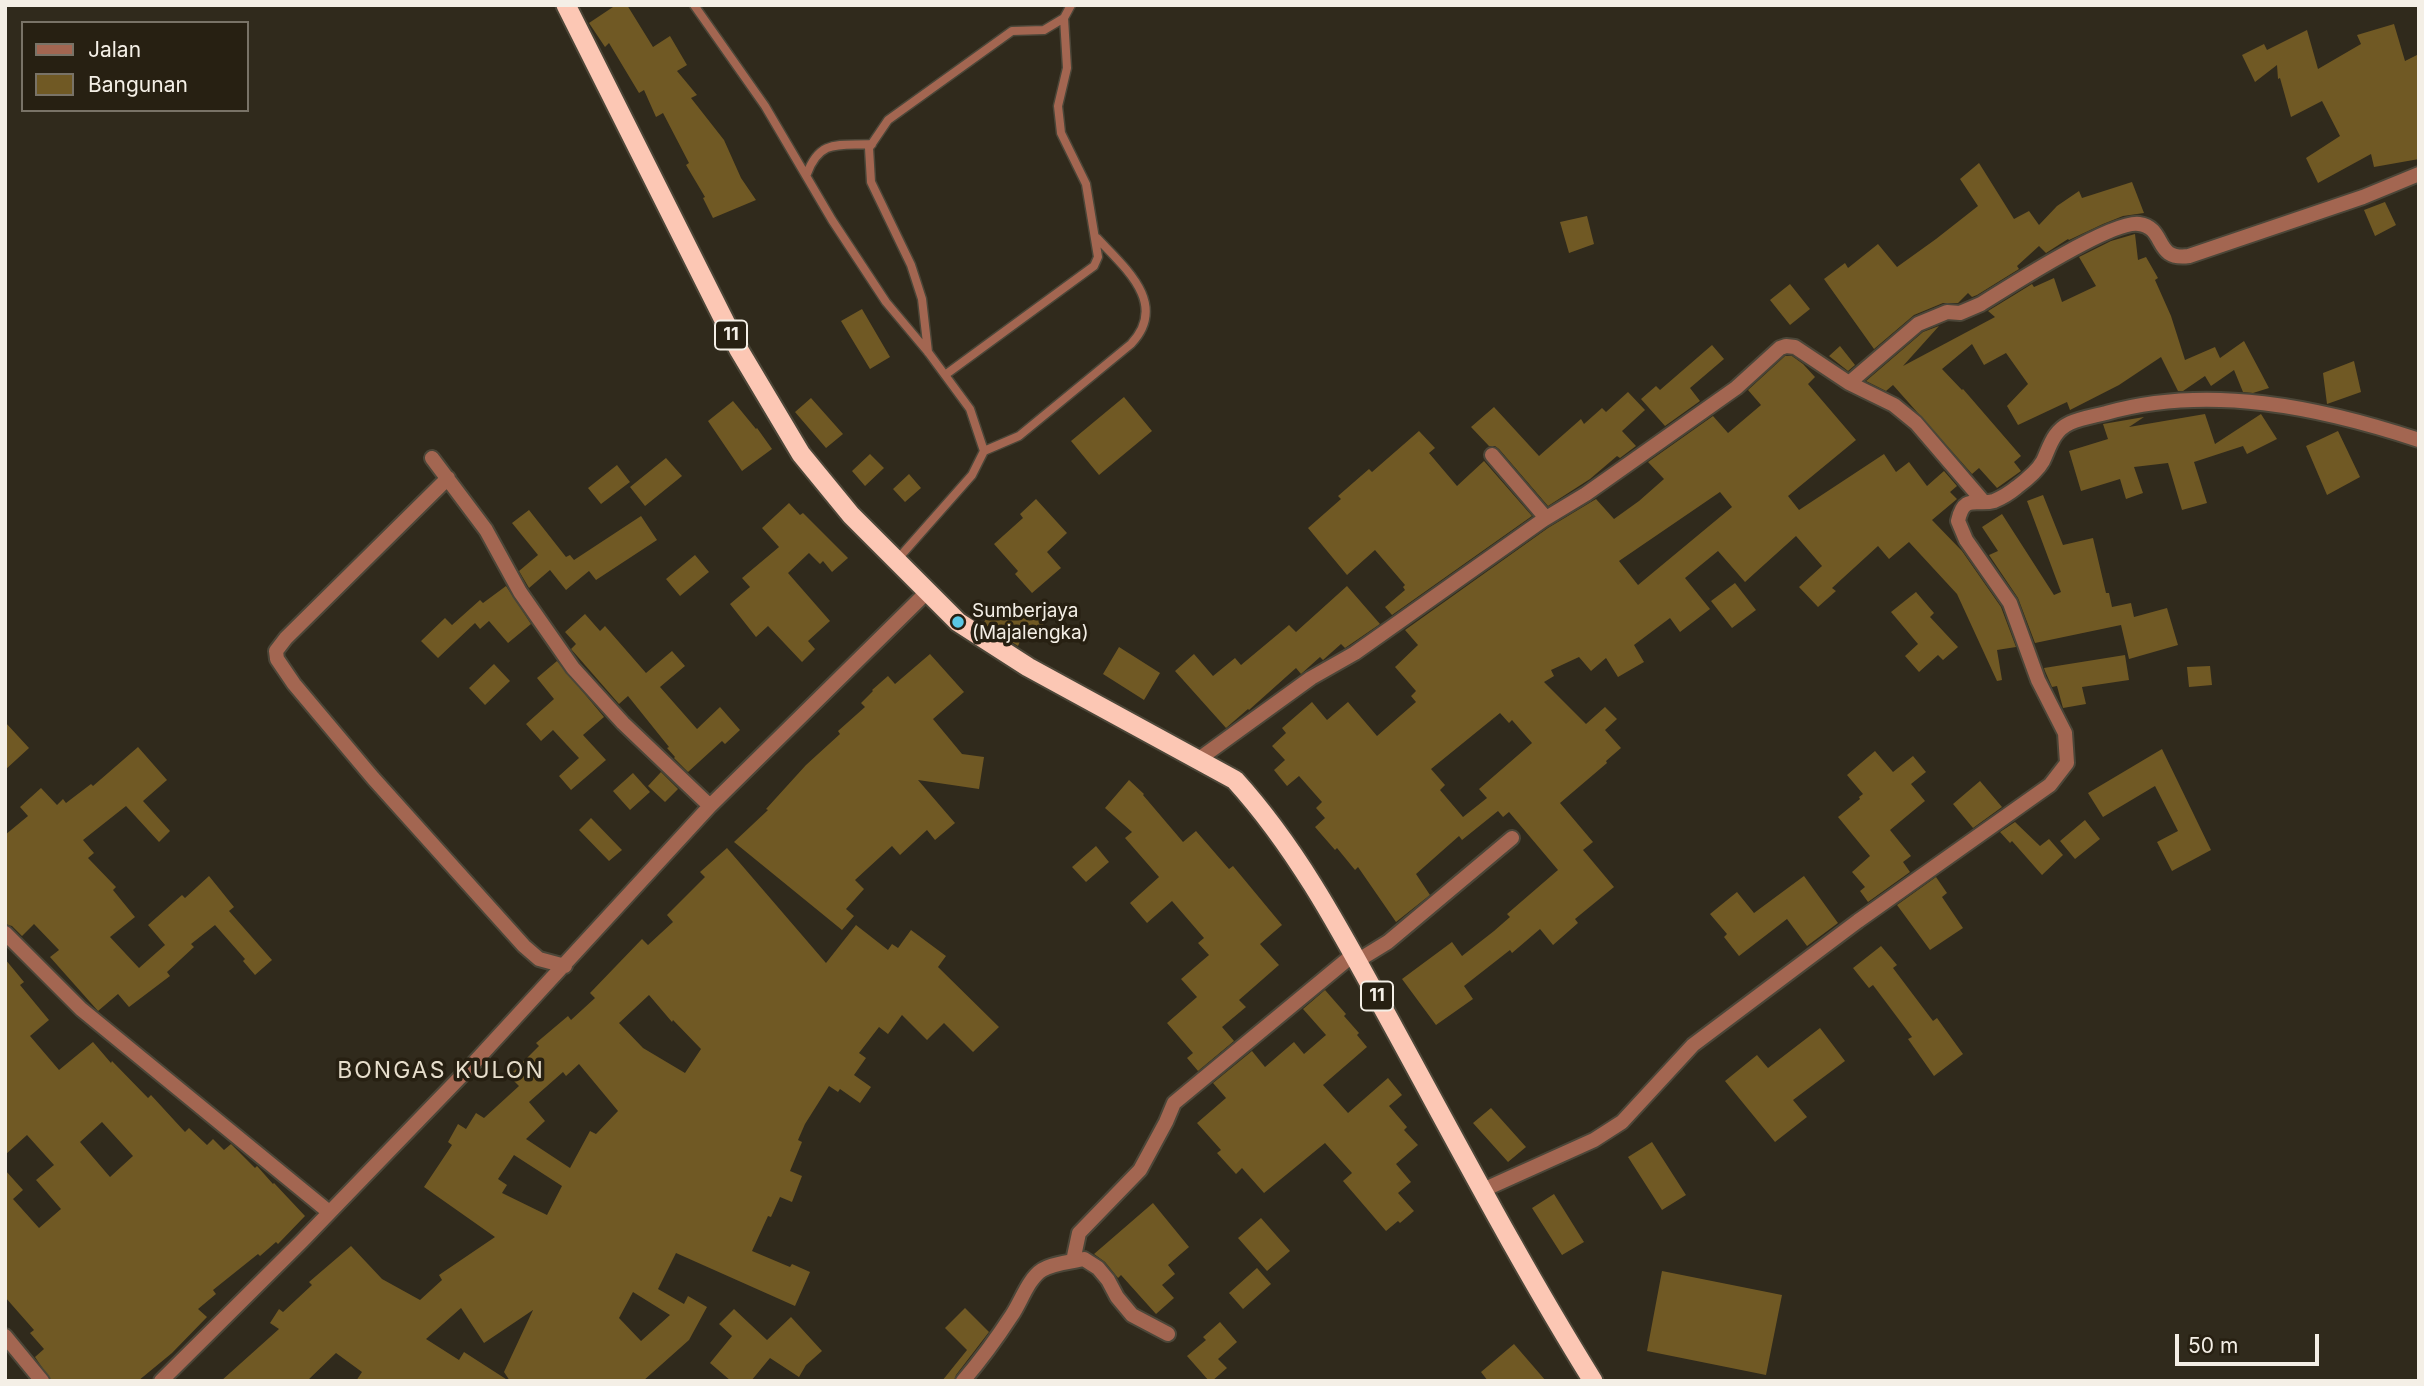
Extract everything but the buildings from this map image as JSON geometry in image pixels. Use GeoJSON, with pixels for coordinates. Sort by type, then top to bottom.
{"type":"FeatureCollection","features":[{"type":"Feature","properties":{"kind":"highway","name":"11"},"geometry":{"type":"LineString","coordinates":[[566,5],[739,350],[818,476],[895,561],[958,622],[1028,667],[1236,780],[1261,809],[1292,851],[1355,958],[1483,1191],[1593,1381]]}},
{"type":"Feature","properties":{"kind":"street"},"geometry":{"type":"LineString","coordinates":[[1849,383],[1887,349],[1927,320],[1947,312],[1960,313],[1981,304],[2104,234],[2129,224],[2152,229],[2172,256],[2189,256],[2363,197],[2419,174]]}},
{"type":"Feature","properties":{"kind":"street"},"geometry":{"type":"LineString","coordinates":[[1199,759],[1311,678],[1355,653],[1546,518],[1586,494],[1736,388],[1780,348],[1786,346],[1795,347],[1849,383],[1894,405],[1916,423],[1982,500]]}},
{"type":"Feature","properties":{"kind":"street"},"geometry":{"type":"LineString","coordinates":[[1483,1191],[1594,1140],[1622,1122],[1693,1045],[1858,921],[2050,785],[2067,763],[2065,733],[2038,680],[2010,603],[1966,540],[1958,521],[1963,507],[1982,500],[1992,502],[2017,487],[2040,465],[2056,433],[2069,423],[2137,406],[2173,401],[2250,400],[2363,421],[2419,439]]}},
{"type":"Feature","properties":{"kind":"street"},"geometry":{"type":"LineString","coordinates":[[1492,455],[1546,518]]}},
{"type":"Feature","properties":{"kind":"street"},"geometry":{"type":"LineString","coordinates":[[432,457],[486,530],[520,592],[573,668],[624,723],[710,806]]}},
{"type":"Feature","properties":{"kind":"street"},"geometry":{"type":"LineString","coordinates":[[448,478],[286,638],[276,651],[277,659],[294,684],[381,788],[524,946],[538,959],[565,966]]}},
{"type":"Feature","properties":{"kind":"street"},"geometry":{"type":"LineString","coordinates":[[163,1380],[565,966],[710,806],[927,592]]}},
{"type":"Feature","properties":{"kind":"street"},"geometry":{"type":"LineString","coordinates":[[1073,1261],[1079,1233],[1140,1170],[1174,1103],[1355,958],[1388,942],[1512,838]]}},
{"type":"Feature","properties":{"kind":"street"},"geometry":{"type":"LineString","coordinates":[[5,933],[81,1009],[329,1212]]}},
{"type":"Feature","properties":{"kind":"street"},"geometry":{"type":"LineString","coordinates":[[963,1381],[1001,1332],[1035,1276],[1043,1269],[1073,1261],[1084,1259],[1098,1268],[1132,1315],[1168,1334]]}},
{"type":"Feature","properties":{"kind":"street"},"geometry":{"type":"LineString","coordinates":[[5,1336],[42,1381]]}},
{"type":"Feature","properties":{"kind":"lane"},"geometry":{"type":"LineString","coordinates":[[694,5],[765,106],[832,220],[886,302],[928,352],[970,409],[984,451]]}},
{"type":"Feature","properties":{"kind":"lane"},"geometry":{"type":"LineString","coordinates":[[946,375],[1094,266],[1098,257],[1086,184],[1061,133],[1058,106],[1067,68],[1064,19],[1071,5]]}},
{"type":"Feature","properties":{"kind":"lane"},"geometry":{"type":"LineString","coordinates":[[928,352],[922,299],[911,265],[871,181],[869,148],[888,120],[1012,31],[1044,30],[1064,19]]}},
{"type":"Feature","properties":{"kind":"lane"},"geometry":{"type":"LineString","coordinates":[[807,174],[812,159],[822,151],[840,144],[872,144]]}},
{"type":"Feature","properties":{"kind":"lane"},"geometry":{"type":"LineString","coordinates":[[895,561],[972,475],[984,451],[1019,436],[1131,344],[1143,331],[1147,302],[1119,261],[1096,236]]}},
{"type":"Feature","properties":{"kind":"place","name":"Sumberjaya (Majalengka)"},"geometry":{"type":"Point","coordinates":[958,622]}},
{"type":"Feature","properties":{"kind":"district","name":"BONGAS KULON"},"geometry":{"type":"Point","coordinates":[441,1071]}}]}
